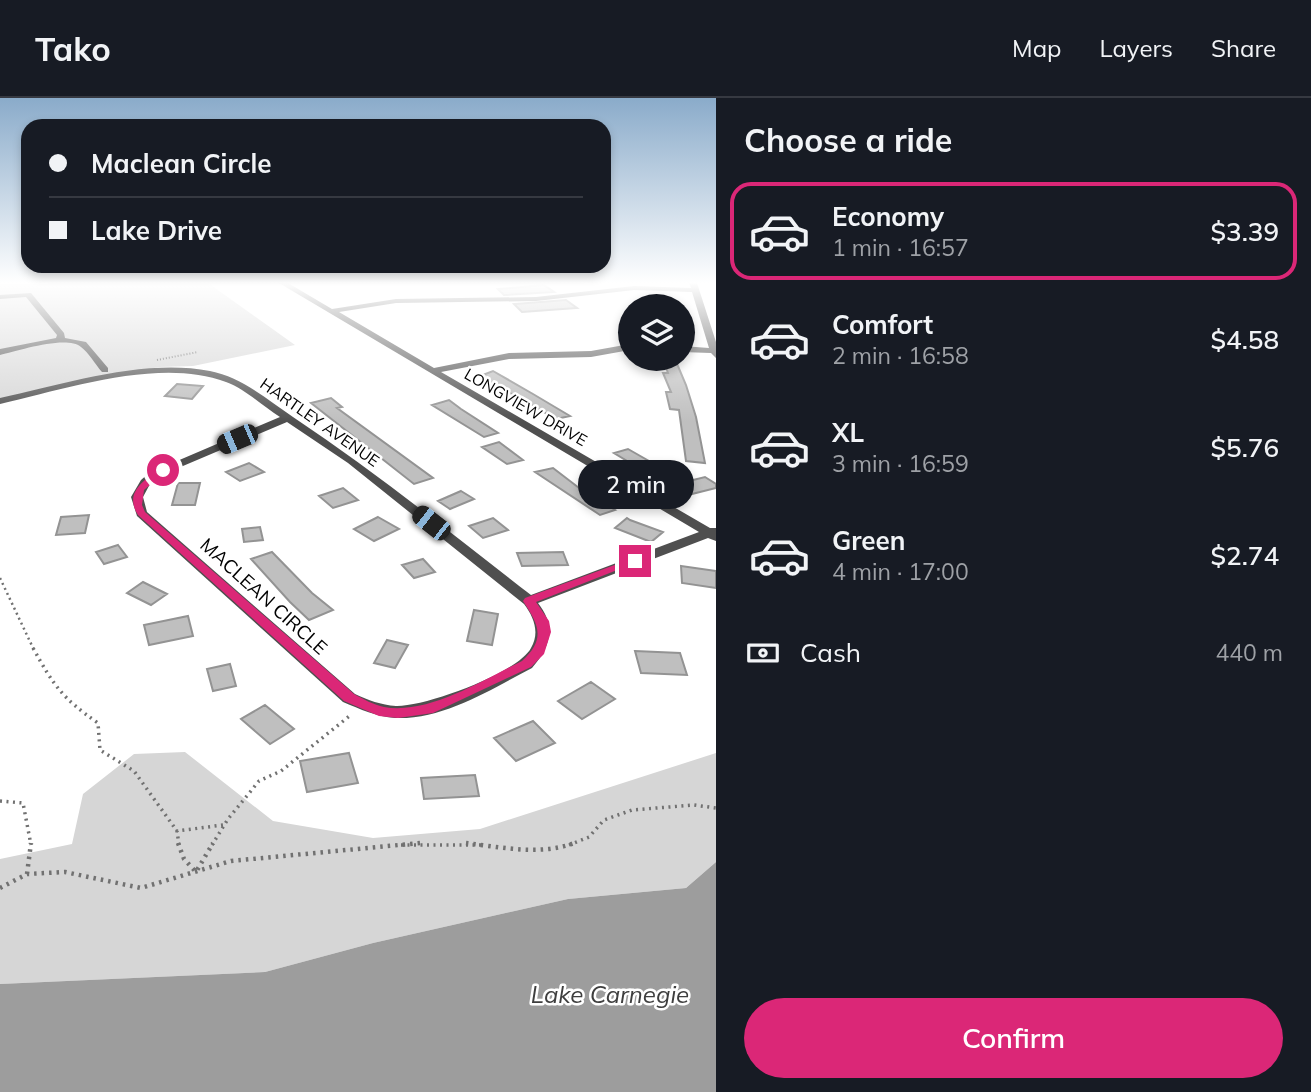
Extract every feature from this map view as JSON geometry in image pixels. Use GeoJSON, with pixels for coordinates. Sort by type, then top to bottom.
{"type":"FeatureCollection","features":[{"type":"Feature","properties":{"kind":"street"},"geometry":{"type":"LineString","coordinates":[[56,329],[61,335],[60,340]]}},
{"type":"Feature","properties":{"kind":"street","name":"LONGVIEW DRIVE"},"geometry":{"type":"LineString","coordinates":[[363,329],[714,533]]}},
{"type":"Feature","properties":{"kind":"street"},"geometry":{"type":"LineString","coordinates":[[695,351],[715,353],[708,329]]}},
{"type":"Feature","properties":{"kind":"street"},"geometry":{"type":"LineString","coordinates":[[0,352],[60,340],[83,344],[105,370]]}},
{"type":"Feature","properties":{"kind":"street"},"geometry":{"type":"LineString","coordinates":[[432,371],[509,356],[591,354],[618,349]]}},
{"type":"Feature","properties":{"kind":"street","name":"HARTLEY AVENUE"},"geometry":{"type":"LineString","coordinates":[[0,401],[144,372],[184,370],[225,377],[352,461],[529,601],[543,621],[545,632],[537,654]]}},
{"type":"Feature","properties":{"kind":"street","name":"MACLEAN CIRCLE"},"geometry":{"type":"LineString","coordinates":[[287,418],[153,475],[139,489],[137,497],[141,513],[349,698],[362,705],[398,713],[433,708],[527,664],[537,654]]}},
{"type":"Feature","properties":{"kind":"street"},"geometry":{"type":"LineString","coordinates":[[529,601],[714,533]]}},
{"type":"Feature","properties":{"kind":"path"},"geometry":{"type":"LineString","coordinates":[[0,578],[12,610],[53,680],[70,704],[98,723],[100,750],[134,771],[177,831],[177,840],[186,863],[196,872]]}},
{"type":"Feature","properties":{"kind":"path"},"geometry":{"type":"LineString","coordinates":[[196,872],[223,825],[259,781],[281,771],[355,712]]}},
{"type":"Feature","properties":{"kind":"path"},"geometry":{"type":"LineString","coordinates":[[0,801],[23,803],[31,841],[27,874]]}},
{"type":"Feature","properties":{"kind":"path"},"geometry":{"type":"LineString","coordinates":[[0,888],[27,874],[65,872],[141,888],[231,861],[420,843],[466,843],[524,849],[561,848],[589,837],[604,820],[632,810],[681,805],[716,808]]}},
{"type":"Feature","properties":{"kind":"path"},"geometry":{"type":"LineString","coordinates":[[177,831],[223,825]]}},
{"type":"Feature","properties":{"kind":"shaded area"},"geometry":{"type":"Polygon","coordinates":[[[0,329],[273,329],[295,345],[193,366],[159,367],[0,399],[0,329]]]}},
{"type":"Feature","properties":{"kind":"shaded area"},"geometry":{"type":"Polygon","coordinates":[[[185,752],[273,821],[373,838],[480,829],[716,753],[716,862],[686,888],[568,899],[373,943],[265,972],[0,984],[0,859],[72,844],[83,794],[134,754],[185,752]]]}},
{"type":"Feature","properties":{"kind":"water","name":"Lake Carnegie"},"geometry":{"type":"Polygon","coordinates":[[[716,862],[716,1092],[0,1092],[0,984],[265,972],[373,943],[568,899],[686,888],[716,862]]]}},
{"type":"Feature","properties":{"kind":"building"},"geometry":{"type":"Polygon","coordinates":[[[493,371],[570,416],[556,419],[480,376],[493,371]]]}},
{"type":"Feature","properties":{"kind":"building"},"geometry":{"type":"Polygon","coordinates":[[[667,371],[680,371],[686,385],[696,417],[705,463],[686,461],[679,410],[670,409],[666,392],[671,392],[663,373],[668,373],[667,371]]]}},
{"type":"Feature","properties":{"kind":"building"},"geometry":{"type":"Polygon","coordinates":[[[177,384],[203,386],[192,399],[165,396],[177,384]]]}},
{"type":"Feature","properties":{"kind":"building"},"geometry":{"type":"Polygon","coordinates":[[[331,398],[342,407],[337,408],[433,478],[414,484],[311,403],[331,398]]]}},
{"type":"Feature","properties":{"kind":"building"},"geometry":{"type":"Polygon","coordinates":[[[449,400],[498,433],[484,437],[432,405],[449,400]]]}},
{"type":"Feature","properties":{"kind":"building"},"geometry":{"type":"Polygon","coordinates":[[[499,442],[523,460],[507,464],[482,447],[499,442]]]}},
{"type":"Feature","properties":{"kind":"building"},"geometry":{"type":"Polygon","coordinates":[[[628,449],[656,465],[642,470],[614,453],[628,449]]]}},
{"type":"Feature","properties":{"kind":"building"},"geometry":{"type":"Polygon","coordinates":[[[249,463],[264,472],[240,481],[226,472],[249,463]]]}},
{"type":"Feature","properties":{"kind":"building"},"geometry":{"type":"Polygon","coordinates":[[[553,468],[583,491],[615,510],[600,515],[535,472],[553,468]]]}},
{"type":"Feature","properties":{"kind":"building"},"geometry":{"type":"Polygon","coordinates":[[[705,477],[716,484],[716,488],[692,494],[689,481],[705,477]]]}},
{"type":"Feature","properties":{"kind":"building"},"geometry":{"type":"Polygon","coordinates":[[[178,483],[200,483],[195,505],[172,505],[178,483]]]}},
{"type":"Feature","properties":{"kind":"building"},"geometry":{"type":"Polygon","coordinates":[[[343,488],[358,500],[333,508],[319,496],[343,488]]]}},
{"type":"Feature","properties":{"kind":"building"},"geometry":{"type":"Polygon","coordinates":[[[461,491],[474,499],[450,509],[438,501],[461,491]]]}},
{"type":"Feature","properties":{"kind":"building"},"geometry":{"type":"Polygon","coordinates":[[[89,515],[85,533],[56,535],[61,517],[89,515]]]}},
{"type":"Feature","properties":{"kind":"building"},"geometry":{"type":"Polygon","coordinates":[[[378,517],[399,529],[374,541],[354,529],[378,517]]]}},
{"type":"Feature","properties":{"kind":"building"},"geometry":{"type":"Polygon","coordinates":[[[493,518],[508,530],[483,538],[469,526],[493,518]]]}},
{"type":"Feature","properties":{"kind":"building"},"geometry":{"type":"Polygon","coordinates":[[[627,518],[663,532],[651,542],[615,528],[627,518]]]}},
{"type":"Feature","properties":{"kind":"building"},"geometry":{"type":"Polygon","coordinates":[[[260,527],[263,540],[244,542],[242,529],[260,527]]]}},
{"type":"Feature","properties":{"kind":"building"},"geometry":{"type":"Polygon","coordinates":[[[118,545],[127,557],[104,564],[96,552],[118,545]]]}},
{"type":"Feature","properties":{"kind":"building"},"geometry":{"type":"Polygon","coordinates":[[[272,552],[312,593],[333,610],[309,620],[290,602],[251,559],[272,552]]]}},
{"type":"Feature","properties":{"kind":"building"},"geometry":{"type":"Polygon","coordinates":[[[563,552],[568,565],[522,566],[517,553],[563,552]]]}},
{"type":"Feature","properties":{"kind":"building"},"geometry":{"type":"Polygon","coordinates":[[[423,559],[435,572],[414,578],[402,565],[423,559]]]}},
{"type":"Feature","properties":{"kind":"building"},"geometry":{"type":"Polygon","coordinates":[[[681,566],[716,571],[716,588],[682,583],[681,566]]]}},
{"type":"Feature","properties":{"kind":"building"},"geometry":{"type":"Polygon","coordinates":[[[143,582],[167,594],[151,605],[127,593],[143,582]]]}},
{"type":"Feature","properties":{"kind":"building"},"geometry":{"type":"Polygon","coordinates":[[[474,610],[498,614],[492,645],[467,641],[474,610]]]}},
{"type":"Feature","properties":{"kind":"building"},"geometry":{"type":"Polygon","coordinates":[[[188,616],[193,636],[149,645],[144,625],[188,616]]]}},
{"type":"Feature","properties":{"kind":"building"},"geometry":{"type":"Polygon","coordinates":[[[387,640],[408,645],[395,668],[374,663],[387,640]]]}},
{"type":"Feature","properties":{"kind":"building"},"geometry":{"type":"Polygon","coordinates":[[[635,651],[680,653],[687,675],[641,673],[635,651]]]}},
{"type":"Feature","properties":{"kind":"building"},"geometry":{"type":"Polygon","coordinates":[[[230,664],[236,686],[213,691],[207,669],[230,664]]]}},
{"type":"Feature","properties":{"kind":"building"},"geometry":{"type":"Polygon","coordinates":[[[591,682],[615,699],[582,719],[558,701],[591,682]]]}},
{"type":"Feature","properties":{"kind":"building"},"geometry":{"type":"Polygon","coordinates":[[[265,705],[294,729],[270,744],[241,719],[265,705]]]}},
{"type":"Feature","properties":{"kind":"building"},"geometry":{"type":"Polygon","coordinates":[[[533,721],[555,743],[516,761],[494,738],[533,721]]]}},
{"type":"Feature","properties":{"kind":"building"},"geometry":{"type":"Polygon","coordinates":[[[349,753],[358,783],[307,792],[300,761],[349,753]]]}},
{"type":"Feature","properties":{"kind":"building"},"geometry":{"type":"Polygon","coordinates":[[[475,775],[479,796],[424,799],[421,778],[475,775]]]}},
{"type":"Feature","properties":{"kind":"route"},"geometry":{"type":"LineString","coordinates":[[163,470],[153,475],[139,489],[137,505],[141,513],[349,698],[379,711],[398,713],[433,708],[527,664],[543,644],[545,632],[543,621],[529,601],[635,561]]}}]}
